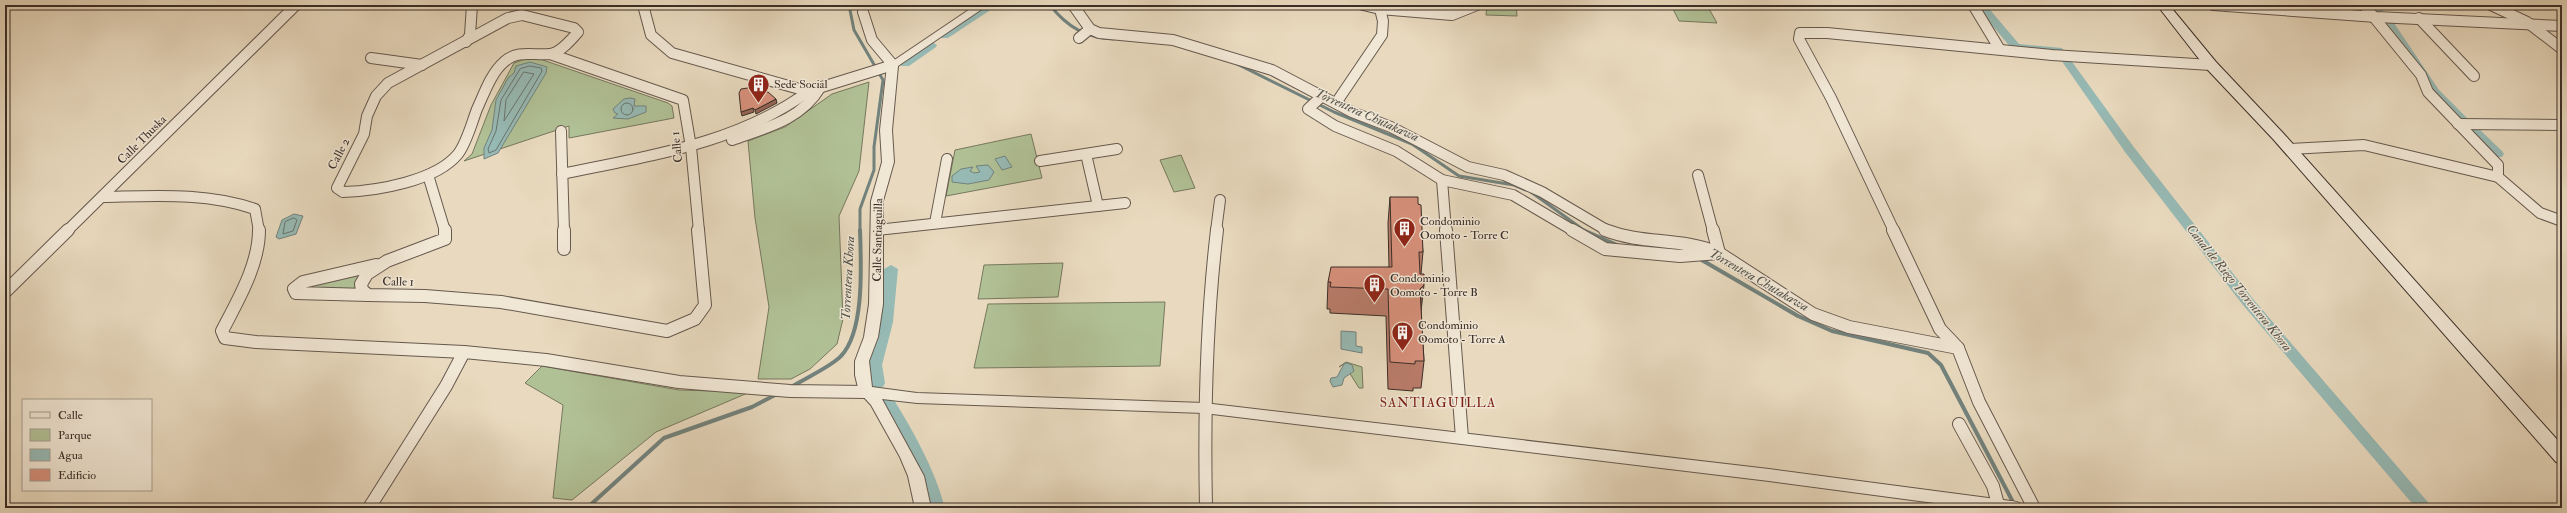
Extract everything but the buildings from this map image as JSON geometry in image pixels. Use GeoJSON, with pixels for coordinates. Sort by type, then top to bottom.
{"type":"FeatureCollection","features":[{"type":"Feature","properties":{"kind":"main road"},"geometry":{"type":"LineString","coordinates":[[2163,5],[2212,65],[2290,149],[2562,457]]}},
{"type":"Feature","properties":{"kind":"street","name":"Calle Thuska"},"geometry":{"type":"LineString","coordinates":[[5,292],[296,5]]}},
{"type":"Feature","properties":{"kind":"street"},"geometry":{"type":"LineString","coordinates":[[466,42],[470,35],[472,5]]}},
{"type":"Feature","properties":{"kind":"street"},"geometry":{"type":"LineString","coordinates":[[479,5],[477,26],[482,28],[492,27]]}},
{"type":"Feature","properties":{"kind":"street"},"geometry":{"type":"LineString","coordinates":[[643,5],[651,35],[672,53],[809,91]]}},
{"type":"Feature","properties":{"kind":"street"},"geometry":{"type":"LineString","coordinates":[[562,174],[691,147],[712,146],[784,111],[809,91],[891,66],[983,5]]}},
{"type":"Feature","properties":{"kind":"street"},"geometry":{"type":"LineString","coordinates":[[1073,5],[1085,33],[1173,40],[1272,70],[1352,112],[1391,127],[1468,167],[1504,175],[1542,192],[1598,227],[1626,238],[1684,242],[1719,253],[1813,314],[1849,327],[1958,348]]}},
{"type":"Feature","properties":{"kind":"street"},"geometry":{"type":"LineString","coordinates":[[1363,5],[1380,9],[1452,15],[1478,5]]}},
{"type":"Feature","properties":{"kind":"street"},"geometry":{"type":"LineString","coordinates":[[1973,5],[2000,48]]}},
{"type":"Feature","properties":{"kind":"street"},"geometry":{"type":"LineString","coordinates":[[2213,5],[2376,17],[2527,22],[2562,26]]}},
{"type":"Feature","properties":{"kind":"street"},"geometry":{"type":"LineString","coordinates":[[2364,5],[2376,17],[2421,75],[2428,92],[2498,166],[2498,177]]}},
{"type":"Feature","properties":{"kind":"street"},"geometry":{"type":"LineString","coordinates":[[2491,5],[2527,22],[2562,49]]}},
{"type":"Feature","properties":{"kind":"street"},"geometry":{"type":"LineString","coordinates":[[1336,103],[1382,35],[1383,21],[1380,9]]}},
{"type":"Feature","properties":{"kind":"street"},"geometry":{"type":"LineString","coordinates":[[863,12],[872,40],[891,66]]}},
{"type":"Feature","properties":{"kind":"street","name":"Calle 2"},"geometry":{"type":"LineString","coordinates":[[428,175],[356,192],[343,192],[338,188],[364,134],[367,116],[380,90],[388,83],[508,18],[522,15],[574,28],[578,32],[569,43],[550,55]]}},
{"type":"Feature","properties":{"kind":"street"},"geometry":{"type":"LineString","coordinates":[[2418,18],[2474,76]]}},
{"type":"Feature","properties":{"kind":"street"},"geometry":{"type":"LineString","coordinates":[[2034,508],[1979,402],[1958,348],[1940,329],[1830,98],[1799,39],[1800,33],[1827,33],[2000,48],[2052,55],[2212,65]]}},
{"type":"Feature","properties":{"kind":"street","name":"Calle 1"},"geometry":{"type":"LineString","coordinates":[[526,53],[550,55],[683,100],[691,147],[705,306],[702,312],[678,328],[667,330],[501,302],[425,296],[296,293],[294,289],[303,282],[384,263],[428,248],[445,239],[446,234],[428,175],[459,153],[501,65],[514,56],[526,53]]}},
{"type":"Feature","properties":{"kind":"street"},"geometry":{"type":"LineString","coordinates":[[371,58],[422,65]]}},
{"type":"Feature","properties":{"kind":"street","name":"Calle Santiaguilla"},"geometry":{"type":"LineString","coordinates":[[891,66],[886,130],[888,162],[877,201],[876,304],[871,337],[862,361],[862,375],[866,392],[876,402],[907,456],[916,476],[923,508]]}},
{"type":"Feature","properties":{"kind":"street"},"geometry":{"type":"LineString","coordinates":[[738,134],[784,120],[798,112],[817,95],[820,88]]}},
{"type":"Feature","properties":{"kind":"street"},"geometry":{"type":"LineString","coordinates":[[1322,96],[1308,109],[1336,126],[1396,151],[1442,180],[1513,195],[1605,249],[1680,256],[1719,253]]}},
{"type":"Feature","properties":{"kind":"street"},"geometry":{"type":"LineString","coordinates":[[2458,124],[2562,125]]}},
{"type":"Feature","properties":{"kind":"street"},"geometry":{"type":"LineString","coordinates":[[561,131],[564,249]]}},
{"type":"Feature","properties":{"kind":"street"},"geometry":{"type":"LineString","coordinates":[[2290,149],[2364,145],[2498,177],[2540,213],[2557,220],[2562,229]]}},
{"type":"Feature","properties":{"kind":"street"},"geometry":{"type":"LineString","coordinates":[[1040,161],[1117,149]]}},
{"type":"Feature","properties":{"kind":"street"},"geometry":{"type":"LineString","coordinates":[[1086,154],[1098,206]]}},
{"type":"Feature","properties":{"kind":"street"},"geometry":{"type":"LineString","coordinates":[[935,223],[947,159]]}},
{"type":"Feature","properties":{"kind":"street"},"geometry":{"type":"LineString","coordinates":[[1698,175],[1719,253]]}},
{"type":"Feature","properties":{"kind":"street"},"geometry":{"type":"LineString","coordinates":[[1442,180],[1462,438]]}},
{"type":"Feature","properties":{"kind":"street"},"geometry":{"type":"LineString","coordinates":[[103,197],[203,198],[246,204],[255,208],[259,215],[259,242],[234,308],[222,331],[225,338],[256,342],[464,352],[546,360],[679,382],[768,390],[866,392],[917,398],[1204,408],[1462,438],[2006,507]]}},
{"type":"Feature","properties":{"kind":"street"},"geometry":{"type":"LineString","coordinates":[[1206,508],[1204,408],[1209,296],[1220,200]]}},
{"type":"Feature","properties":{"kind":"street"},"geometry":{"type":"LineString","coordinates":[[877,230],[1125,203]]}},
{"type":"Feature","properties":{"kind":"street","name":"Calle 1"},"geometry":{"type":"LineString","coordinates":[[368,295],[362,290],[361,284],[364,277],[384,263]]}},
{"type":"Feature","properties":{"kind":"street"},"geometry":{"type":"LineString","coordinates":[[370,508],[446,386],[464,352]]}},
{"type":"Feature","properties":{"kind":"street"},"geometry":{"type":"LineString","coordinates":[[1959,424],[2006,507]]}},
{"type":"Feature","properties":{"kind":"green space"},"geometry":{"type":"Polygon","coordinates":[[[1487,5],[1516,5],[1517,16],[1486,15],[1487,5]]]}},
{"type":"Feature","properties":{"kind":"green space"},"geometry":{"type":"Polygon","coordinates":[[[1671,5],[1707,5],[1717,23],[1679,21],[1671,5]]]}},
{"type":"Feature","properties":{"kind":"green space"},"geometry":{"type":"Polygon","coordinates":[[[528,58],[537,58],[668,103],[672,106],[674,118],[569,138],[569,126],[464,161],[472,154],[491,105],[514,63],[528,58]]]}},
{"type":"Feature","properties":{"kind":"green space"},"geometry":{"type":"Polygon","coordinates":[[[869,82],[859,171],[839,216],[843,319],[837,344],[810,369],[791,379],[758,379],[769,307],[755,218],[748,141],[785,127],[832,94],[869,82]]]}},
{"type":"Feature","properties":{"kind":"green space"},"geometry":{"type":"Polygon","coordinates":[[[1031,134],[1042,178],[946,196],[955,150],[1031,134]]]}},
{"type":"Feature","properties":{"kind":"green space"},"geometry":{"type":"Polygon","coordinates":[[[1181,155],[1195,188],[1174,192],[1160,160],[1181,155]]]}},
{"type":"Feature","properties":{"kind":"green space"},"geometry":{"type":"Polygon","coordinates":[[[1063,263],[1058,297],[978,299],[984,265],[1063,263]]]}},
{"type":"Feature","properties":{"kind":"green space"},"geometry":{"type":"Polygon","coordinates":[[[369,268],[355,286],[357,292],[306,288],[307,285],[369,268]]]}},
{"type":"Feature","properties":{"kind":"green space"},"geometry":{"type":"Polygon","coordinates":[[[1165,302],[1160,366],[974,368],[988,304],[1165,302]]]}},
{"type":"Feature","properties":{"kind":"green space"},"geometry":{"type":"Polygon","coordinates":[[[1346,362],[1362,367],[1363,388],[1359,388],[1344,364],[1339,367],[1346,362]]]}},
{"type":"Feature","properties":{"kind":"green space"},"geometry":{"type":"Polygon","coordinates":[[[542,366],[679,390],[750,392],[656,432],[572,500],[553,498],[563,405],[525,383],[542,366]]]}},
{"type":"Feature","properties":{"kind":"water"},"geometry":{"type":"Polygon","coordinates":[[[530,62],[547,67],[546,73],[498,153],[484,159],[484,148],[492,130],[496,100],[508,78],[514,73],[516,66],[530,62]]]}},
{"type":"Feature","properties":{"kind":"water"},"geometry":{"type":"Polygon","coordinates":[[[624,99],[635,99],[634,106],[646,106],[646,112],[628,119],[613,118],[618,114],[615,113],[613,109],[624,99]]]}},
{"type":"Feature","properties":{"kind":"water"},"geometry":{"type":"Polygon","coordinates":[[[1005,156],[1012,167],[1002,170],[995,159],[1005,156]]]}},
{"type":"Feature","properties":{"kind":"water"},"geometry":{"type":"Polygon","coordinates":[[[988,165],[994,172],[989,180],[968,184],[952,182],[952,176],[961,169],[973,167],[970,171],[974,173],[980,172],[976,166],[988,165]]]}},
{"type":"Feature","properties":{"kind":"water"},"geometry":{"type":"Polygon","coordinates":[[[294,214],[303,216],[296,234],[279,239],[276,237],[282,220],[294,214]]]}},
{"type":"Feature","properties":{"kind":"water"},"geometry":{"type":"Polygon","coordinates":[[[1341,331],[1356,332],[1356,346],[1362,347],[1362,353],[1341,349],[1341,331]]]}},
{"type":"Feature","properties":{"kind":"water"},"geometry":{"type":"Polygon","coordinates":[[[1347,363],[1352,365],[1354,371],[1344,378],[1342,385],[1333,387],[1330,381],[1331,378],[1337,377],[1344,364],[1347,363]]]}},
{"type":"Feature","properties":{"kind":"waterway","name":"Torrentera Khora"},"geometry":{"type":"LineString","coordinates":[[849,5],[854,30],[883,80],[874,147],[874,170],[860,209],[860,230]]}},
{"type":"Feature","properties":{"kind":"waterway"},"geometry":{"type":"LineString","coordinates":[[944,36],[993,5]]}},
{"type":"Feature","properties":{"kind":"waterway","name":"Torrentera Chutakawa"},"geometry":{"type":"LineString","coordinates":[[1050,5],[1056,13],[1078,30],[1086,34],[1114,39]]}},
{"type":"Feature","properties":{"kind":"waterway","name":"Canal de Riego Torrentera Khora"},"geometry":{"type":"LineString","coordinates":[[1980,5],[2016,47],[2058,50],[2061,54]]}},
{"type":"Feature","properties":{"kind":"waterway","name":"Canal de Riego Torrentera Khora"},"geometry":{"type":"LineString","coordinates":[[2370,5],[2378,11]]}},
{"type":"Feature","properties":{"kind":"waterway","name":"Canal de Riego Torrentera Khora"},"geometry":{"type":"LineString","coordinates":[[2386,19],[2435,92],[2462,119]]}},
{"type":"Feature","properties":{"kind":"waterway"},"geometry":{"type":"LineString","coordinates":[[905,64],[932,45]]}},
{"type":"Feature","properties":{"kind":"waterway","name":"Canal de Riego Torrentera Khora"},"geometry":{"type":"LineString","coordinates":[[2064,58],[2129,149],[2248,302],[2425,508]]}},
{"type":"Feature","properties":{"kind":"waterway","name":"Torrentera Chutakawa"},"geometry":{"type":"LineString","coordinates":[[1235,63],[1334,112],[1412,144],[1459,176],[1514,185],[1526,190]]}},
{"type":"Feature","properties":{"kind":"waterway","name":"Canal de Riego Torrentera Khora"},"geometry":{"type":"LineString","coordinates":[[2473,129],[2498,154]]}},
{"type":"Feature","properties":{"kind":"waterway","name":"Torrentera Chutakawa"},"geometry":{"type":"LineString","coordinates":[[1531,192],[1585,231]]}},
{"type":"Feature","properties":{"kind":"waterway","name":"Torrentera Khora"},"geometry":{"type":"LineString","coordinates":[[791,387],[837,360],[849,345],[858,314],[860,296],[860,230]]}},
{"type":"Feature","properties":{"kind":"waterway","name":"Torrentera Chutakawa"},"geometry":{"type":"LineString","coordinates":[[1585,231],[1617,245]]}},
{"type":"Feature","properties":{"kind":"waterway","name":"Torrentera Chutakawa"},"geometry":{"type":"LineString","coordinates":[[1700,259],[1798,316],[1832,331],[1928,353],[1941,365],[2014,504]]}},
{"type":"Feature","properties":{"kind":"waterway"},"geometry":{"type":"LineString","coordinates":[[878,383],[875,365],[886,322],[891,269]]}},
{"type":"Feature","properties":{"kind":"waterway","name":"Torrentera Khora"},"geometry":{"type":"LineString","coordinates":[[587,508],[664,438],[752,407],[777,394]]}},
{"type":"Feature","properties":{"kind":"waterway"},"geometry":{"type":"LineString","coordinates":[[886,399],[923,464],[937,508]]}},
{"type":"Feature","properties":{"kind":"place","name":"Sede Social"},"geometry":{"type":"Point","coordinates":[758,104]}},
{"type":"Feature","properties":{"kind":"place","name":"Condominio Oomoto - Torre C"},"geometry":{"type":"Point","coordinates":[1404,248]}},
{"type":"Feature","properties":{"kind":"place","name":"Condominio Oomoto - Torre B"},"geometry":{"type":"Point","coordinates":[1374,304]}},
{"type":"Feature","properties":{"kind":"place","name":"Condominio Oomoto - Torre A"},"geometry":{"type":"Point","coordinates":[1403,352]}},
{"type":"Feature","properties":{"kind":"district","name":"SANTIAGUILLA"},"geometry":{"type":"Point","coordinates":[1438,403]}}]}
